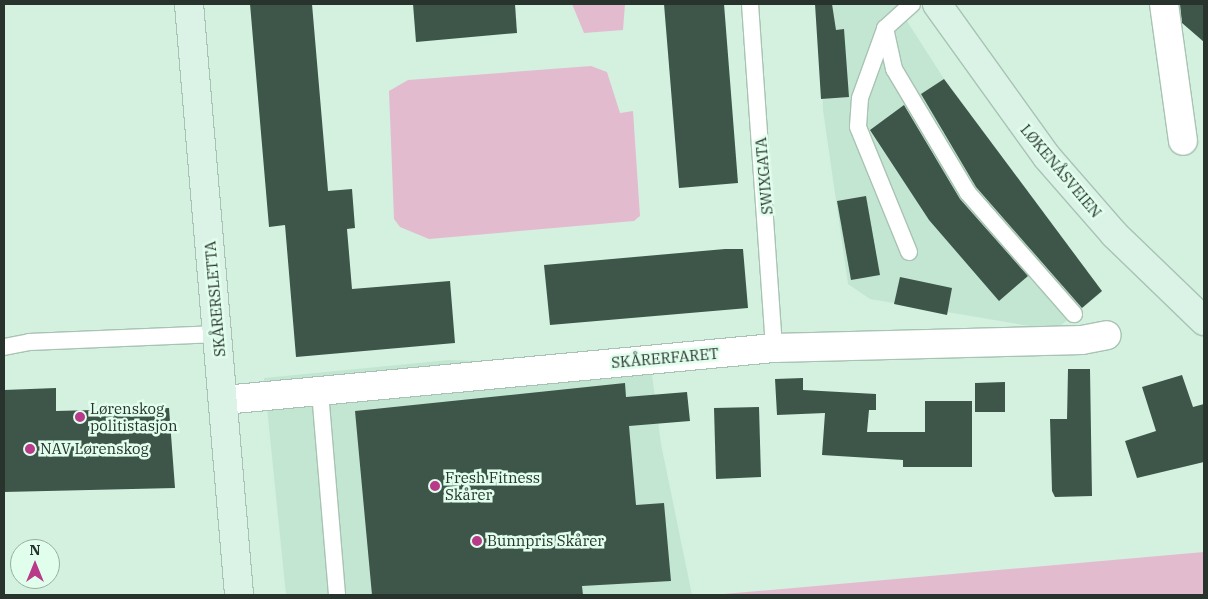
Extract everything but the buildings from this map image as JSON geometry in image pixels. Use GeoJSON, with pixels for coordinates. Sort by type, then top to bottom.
{"type":"FeatureCollection","features":[{"type":"Feature","properties":{"kind":"street","name":"SKÅRERSLETTA"},"geometry":{"type":"LineString","coordinates":[[189,4],[240,595]]}},
{"type":"Feature","properties":{"kind":"street","name":"LØKENÅSVEIEN"},"geometry":{"type":"LineString","coordinates":[[937,4],[1047,157],[1115,235],[1204,321]]}},
{"type":"Feature","properties":{"kind":"street"},"geometry":{"type":"LineString","coordinates":[[1164,4],[1183,141]]}},
{"type":"Feature","properties":{"kind":"street","name":"SKÅRERFARET"},"geometry":{"type":"LineString","coordinates":[[224,400],[774,348],[1082,340],[1107,335]]}},
{"type":"Feature","properties":{"kind":"lane","name":"SWIXGATA"},"geometry":{"type":"LineString","coordinates":[[750,4],[774,348]]}},
{"type":"Feature","properties":{"kind":"lane"},"geometry":{"type":"LineString","coordinates":[[909,252],[858,127],[860,98],[885,28],[912,4]]}},
{"type":"Feature","properties":{"kind":"lane"},"geometry":{"type":"LineString","coordinates":[[885,28],[894,68],[968,194],[1074,314]]}},
{"type":"Feature","properties":{"kind":"lane"},"geometry":{"type":"LineString","coordinates":[[4,347],[28,342],[218,334]]}},
{"type":"Feature","properties":{"kind":"lane"},"geometry":{"type":"LineString","coordinates":[[320,392],[337,595]]}},
{"type":"Feature","properties":{"kind":"shaded area"},"geometry":{"type":"Polygon","coordinates":[[[572,4],[625,4],[623,30],[584,33],[572,4]]]}},
{"type":"Feature","properties":{"kind":"shaded area"},"geometry":{"type":"Polygon","coordinates":[[[820,4],[896,4],[1005,174],[1102,292],[1060,326],[1036,327],[870,299],[848,284],[823,110],[820,4]]]}},
{"type":"Feature","properties":{"kind":"shaded area"},"geometry":{"type":"Polygon","coordinates":[[[591,66],[607,72],[620,113],[633,111],[640,216],[634,221],[429,239],[400,227],[394,219],[389,91],[408,80],[591,66]]]}},
{"type":"Feature","properties":{"kind":"shaded area"},"geometry":{"type":"Polygon","coordinates":[[[449,360],[651,367],[661,444],[692,595],[286,595],[264,378],[449,360]]]}},
{"type":"Feature","properties":{"kind":"shaded area"},"geometry":{"type":"Polygon","coordinates":[[[1204,552],[1204,595],[712,595],[1204,552]]]}},
{"type":"Feature","properties":{"kind":"place","name":"Lørenskog politistasjon"},"geometry":{"type":"Point","coordinates":[80,417]}},
{"type":"Feature","properties":{"kind":"place","name":"NAV Lørenskog"},"geometry":{"type":"Point","coordinates":[30,449]}},
{"type":"Feature","properties":{"kind":"place","name":"Fresh Fitness Skårer"},"geometry":{"type":"Point","coordinates":[435,486]}},
{"type":"Feature","properties":{"kind":"place","name":"Bunnpris Skårer"},"geometry":{"type":"Point","coordinates":[477,541]}}]}
